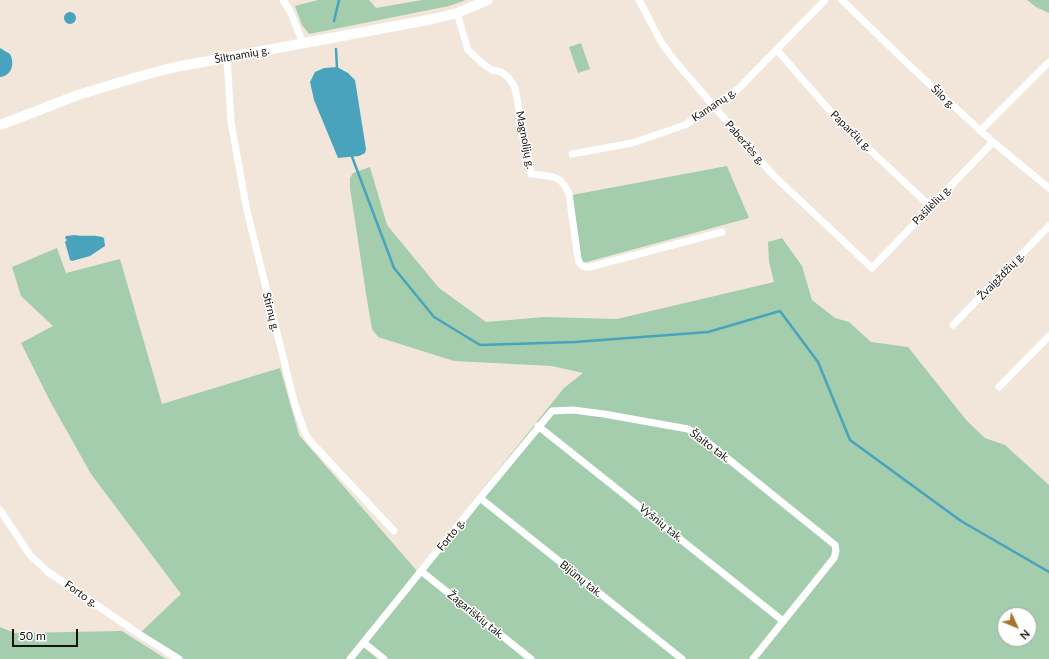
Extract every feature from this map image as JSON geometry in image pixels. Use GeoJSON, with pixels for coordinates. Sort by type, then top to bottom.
{"type":"FeatureCollection","features":[{"type":"Feature","properties":{"kind":"main road","name":"Šiltnamių g."},"geometry":{"type":"LineString","coordinates":[[0,125],[78,95],[144,75],[176,67],[457,13],[488,0]]}},
{"type":"Feature","properties":{"kind":"street"},"geometry":{"type":"LineString","coordinates":[[283,0],[290,11],[303,43]]}},
{"type":"Feature","properties":{"kind":"street","name":"Paberžės g."},"geometry":{"type":"LineString","coordinates":[[639,0],[661,42],[773,175],[872,268]]}},
{"type":"Feature","properties":{"kind":"street","name":"Kamanų g."},"geometry":{"type":"LineString","coordinates":[[572,154],[632,143],[684,125],[738,89],[825,0]]}},
{"type":"Feature","properties":{"kind":"street","name":"Šilo g."},"geometry":{"type":"LineString","coordinates":[[842,0],[980,131],[1049,188]]}},
{"type":"Feature","properties":{"kind":"street","name":"Magnolijų g."},"geometry":{"type":"LineString","coordinates":[[457,13],[468,50],[492,70],[502,72],[509,78],[515,88],[531,174],[557,178],[562,181],[570,194],[578,259],[581,265],[584,267],[590,267],[722,232]]}},
{"type":"Feature","properties":{"kind":"street","name":"Paparčių g."},"geometry":{"type":"LineString","coordinates":[[777,50],[836,119],[931,206]]}},
{"type":"Feature","properties":{"kind":"street","name":"Stirnų g."},"geometry":{"type":"LineString","coordinates":[[227,58],[231,122],[246,210],[295,405],[305,433],[310,441],[394,531]]}},
{"type":"Feature","properties":{"kind":"street"},"geometry":{"type":"LineString","coordinates":[[980,131],[1049,62]]}},
{"type":"Feature","properties":{"kind":"street","name":"Pašilėlių g."},"geometry":{"type":"LineString","coordinates":[[872,268],[993,142]]}},
{"type":"Feature","properties":{"kind":"street","name":"Žvaigždžių g."},"geometry":{"type":"LineString","coordinates":[[953,325],[1049,226]]}},
{"type":"Feature","properties":{"kind":"street"},"geometry":{"type":"LineString","coordinates":[[999,387],[1049,336]]}},
{"type":"Feature","properties":{"kind":"street","name":"Šlaito tak."},"geometry":{"type":"LineString","coordinates":[[552,411],[573,410],[596,412],[688,429],[701,437],[831,541],[835,545],[836,551],[834,558],[783,621]]}},
{"type":"Feature","properties":{"kind":"street","name":"Forto g."},"geometry":{"type":"LineString","coordinates":[[350,659],[538,426],[552,411]]}},
{"type":"Feature","properties":{"kind":"street","name":"Vyšnių tak."},"geometry":{"type":"LineString","coordinates":[[538,426],[783,621]]}},
{"type":"Feature","properties":{"kind":"street","name":"Bijūnų tak."},"geometry":{"type":"LineString","coordinates":[[480,498],[682,659]]}},
{"type":"Feature","properties":{"kind":"street","name":"Forto g."},"geometry":{"type":"LineString","coordinates":[[0,510],[22,544],[38,563],[79,594],[138,634],[179,659]]}},
{"type":"Feature","properties":{"kind":"street","name":"Žagariškių tak."},"geometry":{"type":"LineString","coordinates":[[421,571],[531,659]]}},
{"type":"Feature","properties":{"kind":"street"},"geometry":{"type":"LineString","coordinates":[[753,659],[783,621]]}},
{"type":"Feature","properties":{"kind":"street"},"geometry":{"type":"LineString","coordinates":[[364,642],[384,659]]}},
{"type":"Feature","properties":{"kind":"green space"},"geometry":{"type":"Polygon","coordinates":[[[318,0],[369,0],[376,8],[422,0],[466,0],[449,6],[309,34],[302,25],[295,6],[318,0]]]}},
{"type":"Feature","properties":{"kind":"green space"},"geometry":{"type":"Polygon","coordinates":[[[1027,0],[1049,0],[1049,13],[1036,7],[1027,0]]]}},
{"type":"Feature","properties":{"kind":"green space"},"geometry":{"type":"Polygon","coordinates":[[[581,43],[590,69],[578,73],[569,47],[581,43]]]}},
{"type":"Feature","properties":{"kind":"green space"},"geometry":{"type":"Polygon","coordinates":[[[727,166],[749,218],[583,263],[572,195],[727,166]]]}},
{"type":"Feature","properties":{"kind":"green space"},"geometry":{"type":"Polygon","coordinates":[[[370,167],[387,225],[439,288],[486,322],[544,317],[617,319],[774,282],[769,262],[768,242],[782,238],[802,266],[812,300],[835,318],[849,322],[871,342],[908,347],[967,421],[985,438],[1005,445],[1049,485],[1049,659],[179,659],[139,634],[181,594],[91,474],[50,401],[21,343],[53,326],[21,296],[12,267],[57,248],[66,273],[120,259],[162,404],[280,368],[299,435],[417,571],[564,388],[583,373],[552,366],[454,361],[378,337],[372,329],[350,188],[350,178],[353,173],[370,167]]]}},
{"type":"Feature","properties":{"kind":"green space"},"geometry":{"type":"Polygon","coordinates":[[[0,627],[15,633],[122,631],[166,659],[0,659],[0,627]]]}},
{"type":"Feature","properties":{"kind":"water"},"geometry":{"type":"Polygon","coordinates":[[[68,12],[72,12],[76,18],[72,24],[68,24],[64,20],[64,16],[68,12]]]}},
{"type":"Feature","properties":{"kind":"water"},"geometry":{"type":"Polygon","coordinates":[[[0,48],[10,54],[12,65],[10,72],[0,77],[0,48]]]}},
{"type":"Feature","properties":{"kind":"water"},"geometry":{"type":"Polygon","coordinates":[[[337,67],[348,73],[355,80],[366,149],[365,153],[359,156],[338,158],[314,100],[310,82],[315,72],[324,68],[337,67]]]}},
{"type":"Feature","properties":{"kind":"water"},"geometry":{"type":"Polygon","coordinates":[[[75,235],[104,238],[105,246],[90,256],[72,261],[70,260],[65,242],[67,240],[65,238],[66,236],[75,235]]]}},
{"type":"Feature","properties":{"kind":"waterway"},"geometry":{"type":"LineString","coordinates":[[334,21],[339,0]]}},
{"type":"Feature","properties":{"kind":"waterway"},"geometry":{"type":"LineString","coordinates":[[336,49],[337,68]]}},
{"type":"Feature","properties":{"kind":"waterway"},"geometry":{"type":"LineString","coordinates":[[351,154],[394,268],[434,317],[480,345],[575,342],[708,332],[780,311],[818,362],[850,440],[961,521],[1049,572]]}}]}
